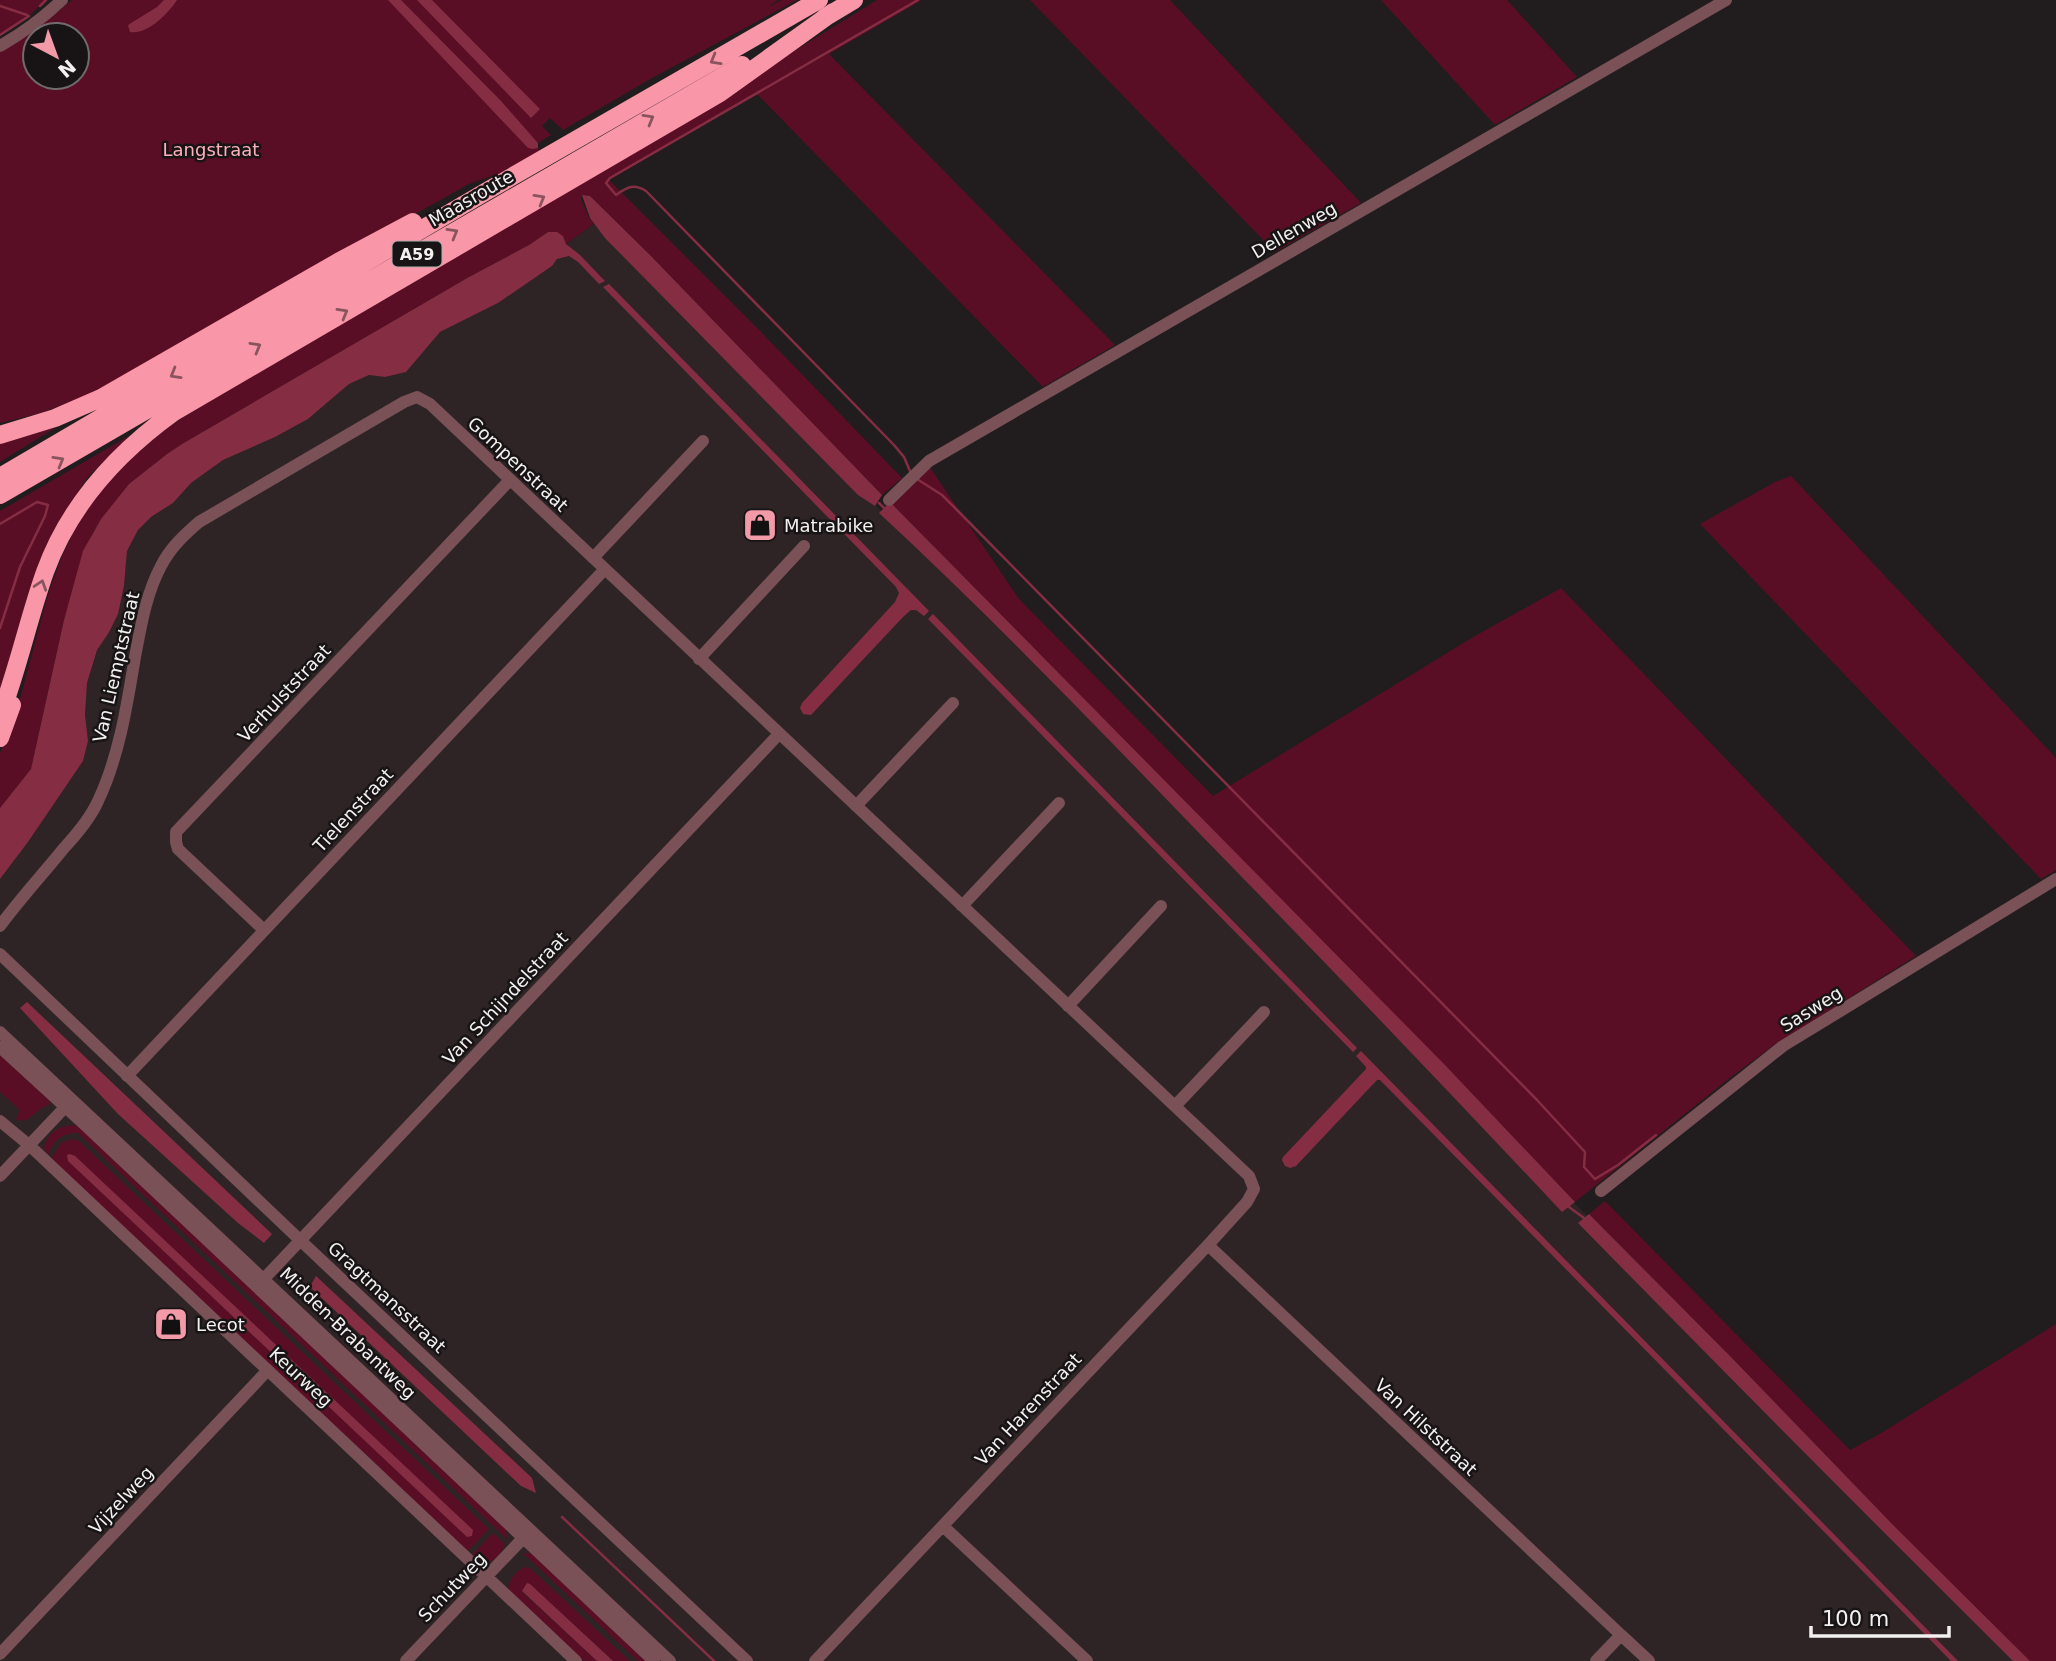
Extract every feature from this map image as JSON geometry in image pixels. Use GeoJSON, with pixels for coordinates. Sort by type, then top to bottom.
{"type":"FeatureCollection","features":[{"type":"Feature","properties":{"kind":"highway","name":"Maasroute"},"geometry":{"type":"LineString","coordinates":[[0,477],[819,0]]}},
{"type":"Feature","properties":{"kind":"highway","name":"Maasroute"},"geometry":{"type":"LineString","coordinates":[[0,495],[854,0]]}},
{"type":"Feature","properties":{"kind":"highway","name":"A59"},"geometry":{"type":"LineString","coordinates":[[0,716],[23,650],[46,570],[73,514],[104,474],[140,438],[158,423],[256,364],[720,93],[833,12]]}},
{"type":"Feature","properties":{"kind":"highway","name":"A59"},"geometry":{"type":"LineString","coordinates":[[0,435],[55,418],[101,398],[406,225],[487,191]]}},
{"type":"Feature","properties":{"kind":"highway","name":"A59"},"geometry":{"type":"LineString","coordinates":[[0,738],[15,696],[23,650]]}},
{"type":"Feature","properties":{"kind":"street"},"geometry":{"type":"LineString","coordinates":[[0,46],[20,35],[62,0]]}},
{"type":"Feature","properties":{"kind":"street","name":"Dellenweg"},"geometry":{"type":"LineString","coordinates":[[889,500],[929,461],[1726,0]]}},
{"type":"Feature","properties":{"kind":"street","name":"Gompenstraat"},"geometry":{"type":"LineString","coordinates":[[417,397],[430,404],[1249,1176]]}},
{"type":"Feature","properties":{"kind":"street","name":"Van Liemptstraat"},"geometry":{"type":"LineString","coordinates":[[0,926],[81,828],[97,803],[106,783],[123,723],[149,595],[158,571],[183,535],[217,510],[417,397]]}},
{"type":"Feature","properties":{"kind":"street"},"geometry":{"type":"LineString","coordinates":[[593,558],[703,441]]}},
{"type":"Feature","properties":{"kind":"street","name":"Verhulststraat"},"geometry":{"type":"LineString","coordinates":[[264,930],[178,849],[176,832],[510,480]]}},
{"type":"Feature","properties":{"kind":"street"},"geometry":{"type":"LineString","coordinates":[[699,659],[804,546]]}},
{"type":"Feature","properties":{"kind":"street","name":"Tielenstraat"},"geometry":{"type":"LineString","coordinates":[[127,1076],[605,569]]}},
{"type":"Feature","properties":{"kind":"street"},"geometry":{"type":"LineString","coordinates":[[856,806],[953,703]]}},
{"type":"Feature","properties":{"kind":"street","name":"Van Schijndelstraat"},"geometry":{"type":"LineString","coordinates":[[261,1282],[779,734]]}},
{"type":"Feature","properties":{"kind":"street"},"geometry":{"type":"LineString","coordinates":[[962,906],[1059,803]]}},
{"type":"Feature","properties":{"kind":"street","name":"Sasweg"},"geometry":{"type":"LineString","coordinates":[[1601,1191],[1783,1046],[2056,879]]}},
{"type":"Feature","properties":{"kind":"street"},"geometry":{"type":"LineString","coordinates":[[1069,1006],[1161,906]]}},
{"type":"Feature","properties":{"kind":"street","name":"Gragtmansstraat"},"geometry":{"type":"LineString","coordinates":[[2,956],[300,1241],[747,1661]]}},
{"type":"Feature","properties":{"kind":"street"},"geometry":{"type":"LineString","coordinates":[[1175,1106],[1264,1012]]}},
{"type":"Feature","properties":{"kind":"street","name":"Midden-Brabantweg"},"geometry":{"type":"LineString","coordinates":[[0,1032],[69,1103],[527,1535],[654,1661]]}},
{"type":"Feature","properties":{"kind":"street","name":"Midden-Brabantweg"},"geometry":{"type":"LineString","coordinates":[[0,1047],[69,1103]]}},
{"type":"Feature","properties":{"kind":"street"},"geometry":{"type":"LineString","coordinates":[[0,1176],[69,1103]]}},
{"type":"Feature","properties":{"kind":"street","name":"Keurweg"},"geometry":{"type":"LineString","coordinates":[[0,1121],[29,1145],[576,1661]]}},
{"type":"Feature","properties":{"kind":"street","name":"Van Harenstraat"},"geometry":{"type":"LineString","coordinates":[[815,1661],[1247,1202],[1254,1189],[1249,1176]]}},
{"type":"Feature","properties":{"kind":"street","name":"Van Hilststraat"},"geometry":{"type":"LineString","coordinates":[[1208,1245],[1649,1661]]}},
{"type":"Feature","properties":{"kind":"street","name":"Vijzelweg"},"geometry":{"type":"LineString","coordinates":[[0,1654],[268,1370]]}},
{"type":"Feature","properties":{"kind":"street"},"geometry":{"type":"LineString","coordinates":[[943,1526],[1087,1661]]}},
{"type":"Feature","properties":{"kind":"street","name":"Midden-Brabantweg"},"geometry":{"type":"LineString","coordinates":[[527,1535],[670,1661]]}},
{"type":"Feature","properties":{"kind":"street","name":"Schutweg"},"geometry":{"type":"LineString","coordinates":[[406,1661],[527,1535]]}},
{"type":"Feature","properties":{"kind":"street"},"geometry":{"type":"LineString","coordinates":[[1596,1661],[1621,1635]]}},
{"type":"Feature","properties":{"kind":"shaded area"},"geometry":{"type":"Polygon","coordinates":[[[164,0],[177,0],[163,17],[150,27],[130,32],[128,25],[164,0]]]}},
{"type":"Feature","properties":{"kind":"shaded area"},"geometry":{"type":"Polygon","coordinates":[[[388,0],[401,0],[501,101],[538,143],[538,148],[528,148],[388,0]]]}},
{"type":"Feature","properties":{"kind":"shaded area"},"geometry":{"type":"Polygon","coordinates":[[[417,0],[432,0],[540,109],[531,118],[417,0]]]}},
{"type":"Feature","properties":{"kind":"shaded area"},"geometry":{"type":"Polygon","coordinates":[[[582,195],[590,196],[651,256],[882,495],[875,506],[858,495],[605,238],[590,218],[582,195]]]}},
{"type":"Feature","properties":{"kind":"shaded area"},"geometry":{"type":"Polygon","coordinates":[[[594,224],[2033,1661],[0,1661],[0,879],[83,761],[88,741],[85,715],[87,683],[97,650],[108,634],[124,586],[127,551],[138,530],[151,517],[173,503],[191,483],[223,460],[308,419],[349,384],[369,375],[385,377],[406,372],[440,332],[498,303],[552,266],[557,259],[569,256],[599,284],[602,277],[566,244],[594,224]]]}},
{"type":"Feature","properties":{"kind":"shaded area"},"geometry":{"type":"Polygon","coordinates":[[[548,232],[557,232],[563,236],[566,244],[605,281],[599,284],[569,256],[557,259],[552,266],[498,303],[440,332],[406,372],[385,377],[369,375],[349,384],[308,419],[223,460],[191,483],[173,503],[151,517],[138,530],[127,551],[118,614],[97,650],[87,683],[85,715],[88,741],[83,761],[0,879],[0,808],[31,769],[64,620],[83,551],[101,519],[129,484],[182,444],[548,232]]]}},
{"type":"Feature","properties":{"kind":"shaded area"},"geometry":{"type":"Polygon","coordinates":[[[609,284],[929,611],[924,616],[911,610],[903,617],[811,715],[803,714],[800,708],[802,703],[895,602],[899,593],[603,287],[609,284]]]}},
{"type":"Feature","properties":{"kind":"shaded area"},"geometry":{"type":"Polygon","coordinates":[[[890,502],[1444,1064],[1575,1202],[1562,1212],[1082,712],[879,513],[890,502]]]}},
{"type":"Feature","properties":{"kind":"shaded area"},"geometry":{"type":"Polygon","coordinates":[[[933,614],[1357,1048],[1353,1052],[928,619],[933,614]]]}},
{"type":"Feature","properties":{"kind":"shaded area"},"geometry":{"type":"Polygon","coordinates":[[[27,1002],[272,1234],[264,1243],[238,1223],[118,1114],[20,1008],[27,1002]]]}},
{"type":"Feature","properties":{"kind":"shaded area"},"geometry":{"type":"Polygon","coordinates":[[[1361,1051],[1958,1661],[1951,1661],[1380,1080],[1377,1080],[1296,1166],[1285,1166],[1283,1157],[1366,1069],[1356,1056],[1361,1051]]]}},
{"type":"Feature","properties":{"kind":"shaded area"},"geometry":{"type":"Polygon","coordinates":[[[70,1154],[473,1530],[472,1536],[467,1537],[68,1161],[67,1155],[70,1154]]]}},
{"type":"Feature","properties":{"kind":"shaded area"},"geometry":{"type":"Polygon","coordinates":[[[1589,1214],[2030,1661],[2013,1661],[1686,1333],[1578,1223],[1589,1214]]]}},
{"type":"Feature","properties":{"kind":"shaded area"},"geometry":{"type":"Polygon","coordinates":[[[316,1276],[532,1478],[536,1493],[521,1486],[310,1287],[316,1276]]]}},
{"type":"Feature","properties":{"kind":"shaded area"},"geometry":{"type":"Polygon","coordinates":[[[527,1583],[613,1661],[597,1661],[522,1591],[527,1583]]]}},
{"type":"Feature","properties":{"kind":"green space"},"geometry":{"type":"Polygon","coordinates":[[[0,0],[46,0],[29,16],[0,35],[0,0]]]}},
{"type":"Feature","properties":{"kind":"green space","name":"Langstraat"},"geometry":{"type":"Polygon","coordinates":[[[72,0],[778,0],[768,7],[782,0],[797,0],[652,78],[563,130],[550,118],[542,126],[551,135],[538,143],[532,136],[533,149],[538,148],[544,154],[527,164],[469,184],[97,392],[41,413],[0,423],[0,51],[21,37],[21,91],[91,91],[91,21],[45,21],[72,0]]]}},
{"type":"Feature","properties":{"kind":"green space"},"geometry":{"type":"Polygon","coordinates":[[[877,0],[922,0],[829,54],[1115,345],[1043,387],[757,94],[609,180],[902,478],[882,495],[651,256],[590,196],[582,195],[581,199],[594,224],[566,244],[563,236],[548,232],[182,444],[129,484],[101,519],[90,538],[64,620],[31,769],[0,808],[0,753],[14,721],[48,595],[62,556],[81,517],[105,485],[133,457],[192,411],[523,218],[877,0]]]}},
{"type":"Feature","properties":{"kind":"green space"},"geometry":{"type":"Polygon","coordinates":[[[1030,0],[1170,0],[1361,203],[1275,252],[1030,0]]]}},
{"type":"Feature","properties":{"kind":"green space"},"geometry":{"type":"Polygon","coordinates":[[[1381,0],[1507,0],[1577,77],[1495,125],[1381,0]]]}},
{"type":"Feature","properties":{"kind":"green space"},"geometry":{"type":"Polygon","coordinates":[[[71,418],[0,462],[0,444],[71,418]]]}},
{"type":"Feature","properties":{"kind":"green space"},"geometry":{"type":"Polygon","coordinates":[[[132,434],[87,478],[63,517],[0,700],[0,511],[132,434]]]}},
{"type":"Feature","properties":{"kind":"green space"},"geometry":{"type":"Polygon","coordinates":[[[929,466],[1019,599],[1213,796],[1475,636],[1561,588],[1916,956],[1774,1045],[1575,1202],[1444,1065],[890,502],[929,466]]]}},
{"type":"Feature","properties":{"kind":"green space"},"geometry":{"type":"Polygon","coordinates":[[[1791,476],[2056,758],[2056,870],[2041,879],[1700,524],[1775,482],[1791,476]]]}},
{"type":"Feature","properties":{"kind":"green space"},"geometry":{"type":"Polygon","coordinates":[[[0,1052],[47,1094],[50,1105],[26,1120],[16,1120],[20,1110],[0,1092],[0,1052]]]}},
{"type":"Feature","properties":{"kind":"green space"},"geometry":{"type":"Polygon","coordinates":[[[73,1125],[81,1126],[506,1527],[507,1539],[78,1133],[67,1134],[58,1139],[48,1156],[44,1148],[51,1134],[73,1125]]]}},
{"type":"Feature","properties":{"kind":"green space"},"geometry":{"type":"Polygon","coordinates":[[[72,1139],[79,1141],[489,1529],[468,1551],[51,1159],[61,1143],[72,1139]],[[68,1161],[467,1536],[472,1536],[68,1161]]]}},
{"type":"Feature","properties":{"kind":"green space"},"geometry":{"type":"Polygon","coordinates":[[[1605,1201],[1850,1450],[2056,1324],[2056,1661],[2030,1661],[1895,1527],[1589,1214],[1605,1201]]]}},
{"type":"Feature","properties":{"kind":"green space"},"geometry":{"type":"Polygon","coordinates":[[[493,1533],[505,1544],[496,1558],[482,1565],[472,1555],[493,1533]]]}},
{"type":"Feature","properties":{"kind":"green space"},"geometry":{"type":"Polygon","coordinates":[[[523,1553],[532,1553],[650,1661],[638,1661],[523,1553]]]}},
{"type":"Feature","properties":{"kind":"green space"},"geometry":{"type":"Polygon","coordinates":[[[525,1567],[530,1568],[630,1661],[613,1661],[527,1584],[522,1592],[597,1661],[584,1661],[508,1590],[514,1576],[525,1567]]]}},
{"type":"Feature","properties":{"kind":"waterway"},"geometry":{"type":"LineString","coordinates":[[40,6],[46,0]]}},
{"type":"Feature","properties":{"kind":"waterway"},"geometry":{"type":"LineString","coordinates":[[910,471],[904,457],[894,445],[646,191],[631,187],[616,195],[606,183],[610,178],[918,0]]}},
{"type":"Feature","properties":{"kind":"waterway"},"geometry":{"type":"LineString","coordinates":[[0,6],[27,15]]}},
{"type":"Feature","properties":{"kind":"waterway"},"geometry":{"type":"LineString","coordinates":[[0,35],[29,16]]}},
{"type":"Feature","properties":{"kind":"waterway"},"geometry":{"type":"LineString","coordinates":[[917,479],[942,495],[957,510],[1537,1100],[1585,1152],[1584,1167],[1595,1179],[1618,1165],[1656,1135]]}},
{"type":"Feature","properties":{"kind":"waterway"},"geometry":{"type":"LineString","coordinates":[[0,524],[37,502],[48,505],[20,567],[0,628]]}},
{"type":"Feature","properties":{"kind":"waterway"},"geometry":{"type":"LineString","coordinates":[[879,503],[884,508]]}},
{"type":"Feature","properties":{"kind":"waterway"},"geometry":{"type":"LineString","coordinates":[[1569,1207],[1584,1218]]}},
{"type":"Feature","properties":{"kind":"waterway"},"geometry":{"type":"LineString","coordinates":[[562,1517],[714,1661]]}},
{"type":"Feature","properties":{"kind":"place","name":"Matrabike"},"geometry":{"type":"Point","coordinates":[760,525]}},
{"type":"Feature","properties":{"kind":"place","name":"Lecot"},"geometry":{"type":"Point","coordinates":[171,1324]}}]}
